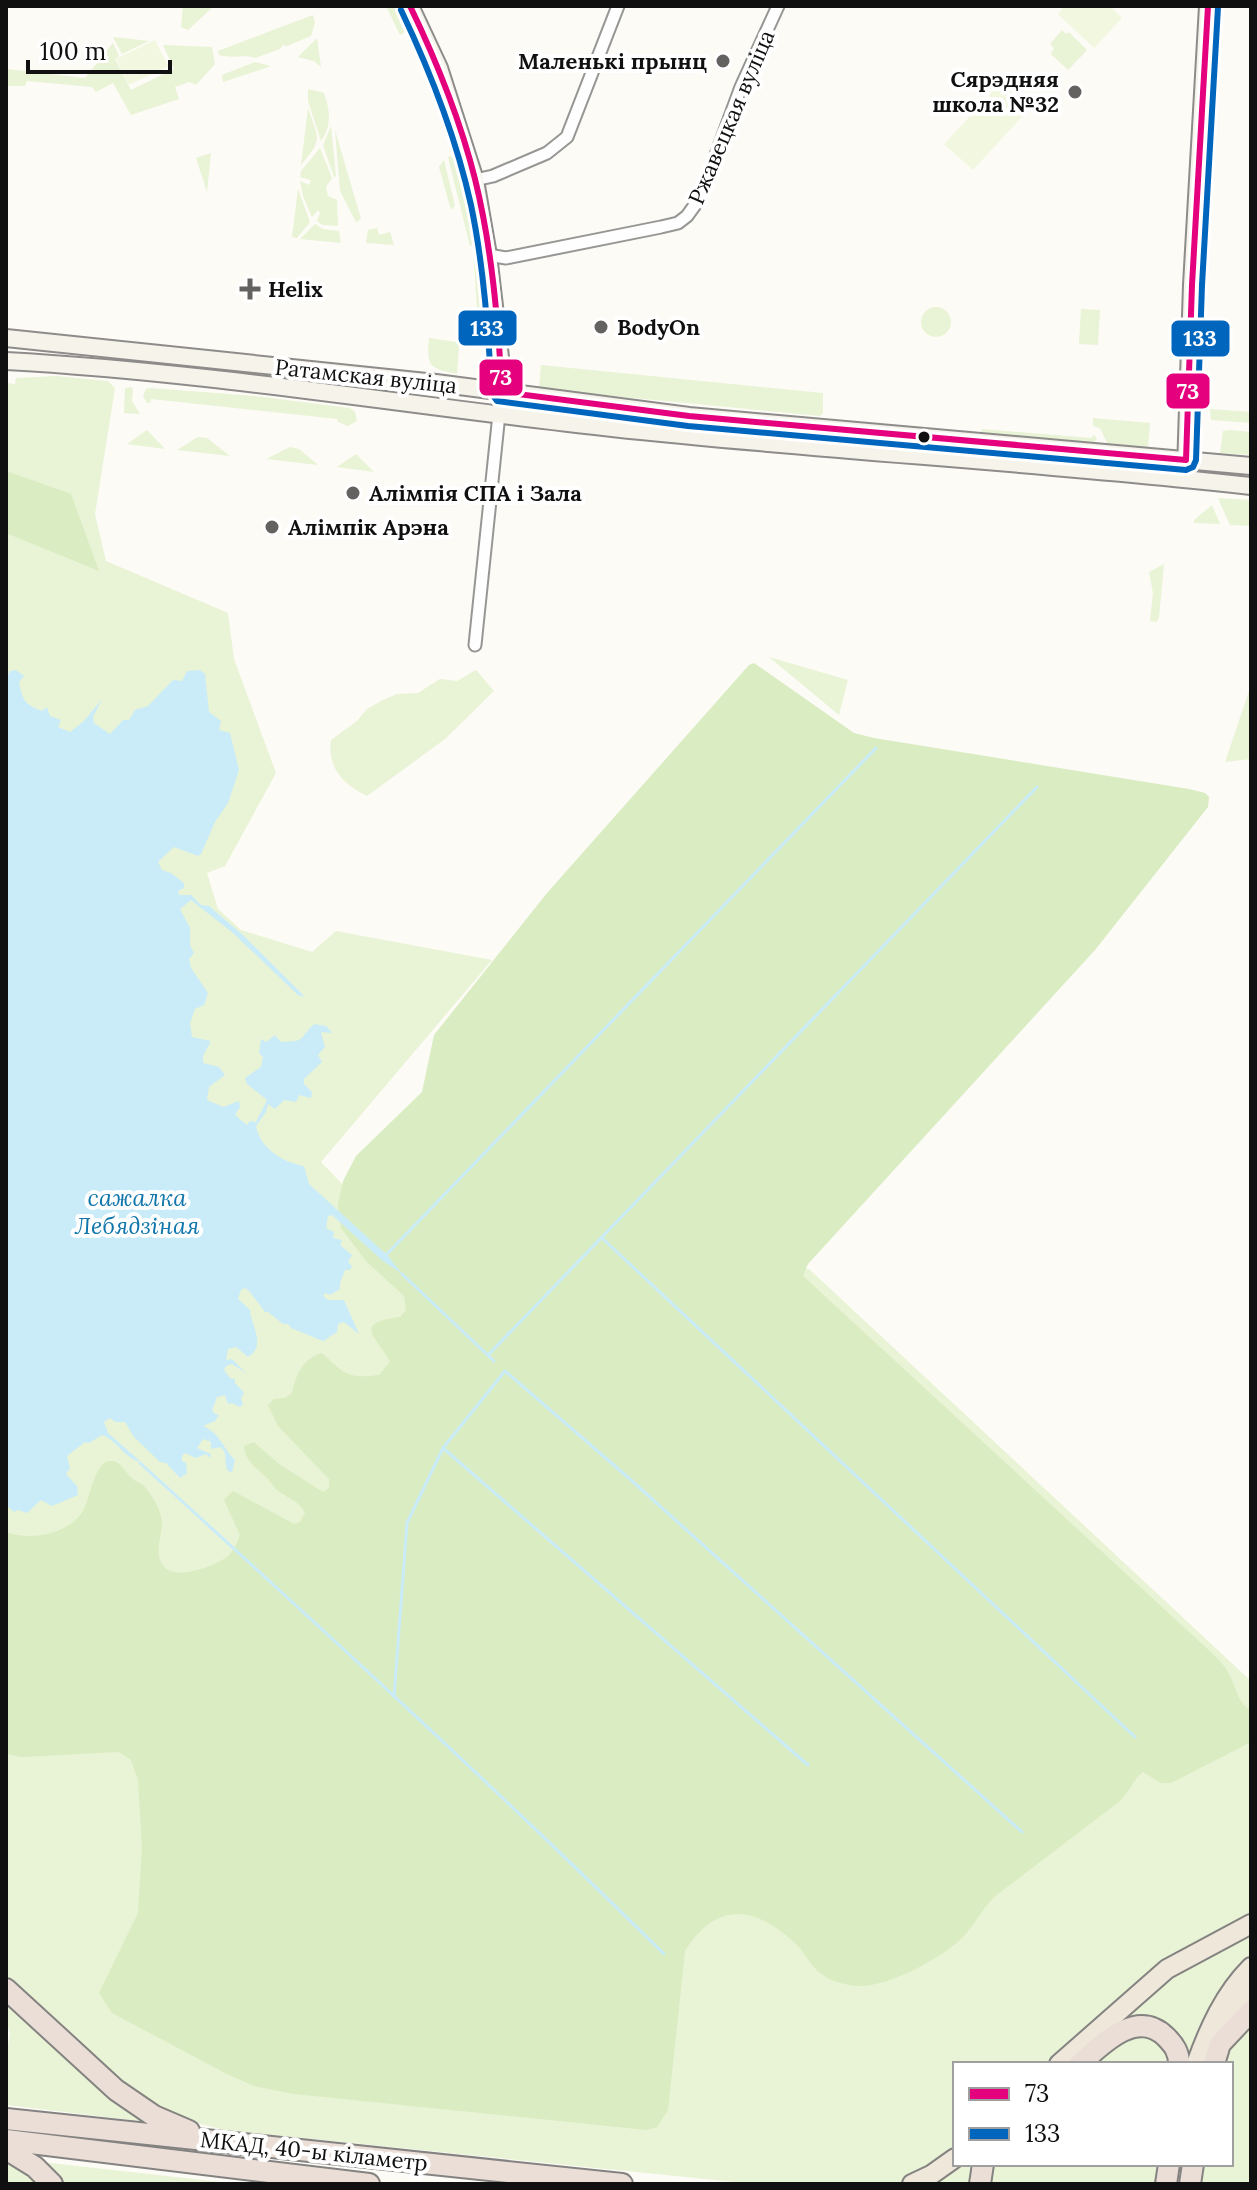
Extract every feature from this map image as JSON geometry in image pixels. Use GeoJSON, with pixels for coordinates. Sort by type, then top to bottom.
{"type":"FeatureCollection","features":[{"type":"Feature","properties":{"kind":"highway"},"geometry":{"type":"LineString","coordinates":[[6,1989],[116,2090],[154,2116],[207,2140]]}},
{"type":"Feature","properties":{"kind":"highway"},"geometry":{"type":"LineString","coordinates":[[1217,2054],[1251,2011]]}},
{"type":"Feature","properties":{"kind":"highway"},"geometry":{"type":"LineString","coordinates":[[1082,2062],[1110,2039],[1133,2026],[1161,2032],[1175,2047],[1179,2062]]}},
{"type":"Feature","properties":{"kind":"highway","name":"МКАД, 40-ы кіламетр"},"geometry":{"type":"LineString","coordinates":[[6,2119],[622,2184]]}},
{"type":"Feature","properties":{"kind":"highway","name":"МКАД, 40-ы кіламетр"},"geometry":{"type":"LineString","coordinates":[[6,2140],[357,2184]]}},
{"type":"Feature","properties":{"kind":"highway"},"geometry":{"type":"LineString","coordinates":[[6,2149],[35,2167],[52,2184]]}},
{"type":"Feature","properties":{"kind":"main road"},"geometry":{"type":"LineString","coordinates":[[410,6],[439,68],[475,180],[488,255],[502,392],[499,414]]}},
{"type":"Feature","properties":{"kind":"main road"},"geometry":{"type":"LineString","coordinates":[[1186,479],[1192,285],[1208,6]]}},
{"type":"Feature","properties":{"kind":"main road","name":"Ратамская вуліца"},"geometry":{"type":"LineString","coordinates":[[6,338],[704,417],[1251,466]]}},
{"type":"Feature","properties":{"kind":"main road","name":"Ратамская вуліца"},"geometry":{"type":"LineString","coordinates":[[6,361],[289,387],[773,445],[1251,486]]}},
{"type":"Feature","properties":{"kind":"main road"},"geometry":{"type":"LineString","coordinates":[[1061,2062],[1167,1969],[1251,1924]]}},
{"type":"Feature","properties":{"kind":"main road"},"geometry":{"type":"LineString","coordinates":[[1197,2062],[1220,2007],[1251,1967]]}},
{"type":"Feature","properties":{"kind":"main road"},"geometry":{"type":"LineString","coordinates":[[1217,2054],[1251,1985]]}},
{"type":"Feature","properties":{"kind":"main road"},"geometry":{"type":"LineString","coordinates":[[912,2184],[953,2159]]}},
{"type":"Feature","properties":{"kind":"street"},"geometry":{"type":"LineString","coordinates":[[475,180],[493,176],[547,153],[567,137],[618,6]]}},
{"type":"Feature","properties":{"kind":"street","name":"Ржавецкая вуліца"},"geometry":{"type":"LineString","coordinates":[[488,255],[506,258],[537,252],[678,223],[687,216],[705,188],[741,87],[778,6]]}},
{"type":"Feature","properties":{"kind":"street"},"geometry":{"type":"LineString","coordinates":[[475,645],[499,414]]}},
{"type":"Feature","properties":{"kind":"green space"},"geometry":{"type":"Polygon","coordinates":[[[183,6],[214,6],[188,30],[181,27],[183,6]]]}},
{"type":"Feature","properties":{"kind":"green space"},"geometry":{"type":"Polygon","coordinates":[[[386,6],[395,6],[405,25],[405,32],[400,35],[386,6]]]}},
{"type":"Feature","properties":{"kind":"green space"},"geometry":{"type":"Polygon","coordinates":[[[1065,6],[1110,6],[1122,18],[1094,48],[1058,14],[1065,6]]]}},
{"type":"Feature","properties":{"kind":"green space"},"geometry":{"type":"Polygon","coordinates":[[[313,15],[315,23],[311,36],[255,58],[219,55],[218,51],[313,15]]]}},
{"type":"Feature","properties":{"kind":"green space"},"geometry":{"type":"Polygon","coordinates":[[[1062,30],[1066,34],[1069,32],[1087,50],[1068,70],[1051,54],[1054,48],[1050,44],[1062,30]]]}},
{"type":"Feature","properties":{"kind":"green space"},"geometry":{"type":"Polygon","coordinates":[[[113,37],[149,41],[122,54],[113,37]]]}},
{"type":"Feature","properties":{"kind":"green space"},"geometry":{"type":"Polygon","coordinates":[[[317,38],[321,67],[314,61],[298,57],[317,38]]]}},
{"type":"Feature","properties":{"kind":"green space"},"geometry":{"type":"Polygon","coordinates":[[[155,40],[168,66],[129,85],[116,59],[155,40]]]}},
{"type":"Feature","properties":{"kind":"green space"},"geometry":{"type":"Polygon","coordinates":[[[113,43],[119,56],[115,59],[131,90],[174,69],[163,45],[212,47],[215,64],[196,85],[189,82],[175,87],[179,99],[131,115],[113,83],[96,92],[92,87],[27,81],[25,86],[6,86],[7,69],[85,78],[113,43]]]}},
{"type":"Feature","properties":{"kind":"green space"},"geometry":{"type":"Polygon","coordinates":[[[255,62],[271,66],[223,82],[222,75],[255,62]]]}},
{"type":"Feature","properties":{"kind":"green space"},"geometry":{"type":"Polygon","coordinates":[[[1215,63],[1202,419],[1198,418],[1210,68],[1215,63]]]}},
{"type":"Feature","properties":{"kind":"green space"},"geometry":{"type":"Polygon","coordinates":[[[1001,83],[1029,109],[973,170],[944,144],[1001,83]]]}},
{"type":"Feature","properties":{"kind":"green space"},"geometry":{"type":"Polygon","coordinates":[[[308,89],[324,93],[328,106],[328,124],[321,141],[308,101],[308,89]]]}},
{"type":"Feature","properties":{"kind":"green space"},"geometry":{"type":"Polygon","coordinates":[[[308,108],[317,138],[301,165],[308,108]]]}},
{"type":"Feature","properties":{"kind":"green space"},"geometry":{"type":"Polygon","coordinates":[[[331,126],[336,176],[334,177],[323,145],[331,126]]]}},
{"type":"Feature","properties":{"kind":"green space"},"geometry":{"type":"Polygon","coordinates":[[[335,130],[361,219],[356,222],[340,191],[335,130]]]}},
{"type":"Feature","properties":{"kind":"green space"},"geometry":{"type":"Polygon","coordinates":[[[320,148],[332,178],[326,187],[328,196],[337,200],[338,226],[323,225],[317,221],[318,210],[312,217],[303,196],[300,181],[309,185],[311,180],[300,177],[301,171],[320,148]]]}},
{"type":"Feature","properties":{"kind":"green space"},"geometry":{"type":"Polygon","coordinates":[[[211,153],[207,192],[196,158],[211,153]]]}},
{"type":"Feature","properties":{"kind":"green space"},"geometry":{"type":"Polygon","coordinates":[[[448,157],[457,160],[476,236],[475,243],[470,246],[448,157]]]}},
{"type":"Feature","properties":{"kind":"green space"},"geometry":{"type":"Polygon","coordinates":[[[444,160],[455,206],[451,210],[439,167],[444,160]]]}},
{"type":"Feature","properties":{"kind":"green space"},"geometry":{"type":"Polygon","coordinates":[[[298,189],[310,222],[297,238],[292,237],[298,189]]]}},
{"type":"Feature","properties":{"kind":"green space"},"geometry":{"type":"Polygon","coordinates":[[[315,224],[323,229],[339,231],[341,243],[300,239],[315,224]]]}},
{"type":"Feature","properties":{"kind":"green space"},"geometry":{"type":"Polygon","coordinates":[[[377,228],[379,235],[390,232],[394,245],[366,243],[368,230],[377,228]]]}},
{"type":"Feature","properties":{"kind":"green space"},"geometry":{"type":"Polygon","coordinates":[[[474,260],[481,266],[487,347],[479,345],[474,260]]]}},
{"type":"Feature","properties":{"kind":"green space"},"geometry":{"type":"Polygon","coordinates":[[[936,307],[942,308],[950,316],[950,328],[942,336],[936,337],[930,336],[922,328],[921,322],[922,316],[930,308],[936,307]]]}},
{"type":"Feature","properties":{"kind":"green space"},"geometry":{"type":"Polygon","coordinates":[[[1081,309],[1100,310],[1098,345],[1079,344],[1081,309]]]}},
{"type":"Feature","properties":{"kind":"green space"},"geometry":{"type":"Polygon","coordinates":[[[429,338],[456,342],[459,346],[457,374],[432,365],[428,355],[429,338]]]}},
{"type":"Feature","properties":{"kind":"green space"},"geometry":{"type":"Polygon","coordinates":[[[541,365],[823,393],[823,413],[820,416],[539,389],[541,365]]]}},
{"type":"Feature","properties":{"kind":"green space"},"geometry":{"type":"Polygon","coordinates":[[[56,376],[108,381],[115,388],[95,514],[106,561],[228,613],[234,659],[276,773],[225,866],[207,873],[218,909],[241,930],[312,952],[336,931],[492,960],[321,1162],[499,1348],[601,1250],[809,1269],[1251,1681],[1251,1913],[1197,1942],[1163,1967],[1055,2062],[953,2062],[953,2152],[927,2172],[898,2184],[754,2184],[225,2130],[168,2116],[129,2093],[6,1977],[6,383],[15,384],[16,378],[56,376]]]}},
{"type":"Feature","properties":{"kind":"green space"},"geometry":{"type":"Polygon","coordinates":[[[131,387],[132,401],[140,414],[124,413],[125,388],[131,387]]]}},
{"type":"Feature","properties":{"kind":"green space"},"geometry":{"type":"Polygon","coordinates":[[[150,388],[255,396],[350,408],[355,412],[357,421],[348,426],[337,419],[151,399],[147,403],[143,396],[150,388]]]}},
{"type":"Feature","properties":{"kind":"green space"},"geometry":{"type":"Polygon","coordinates":[[[1210,409],[1251,412],[1251,423],[1211,420],[1210,409]]]}},
{"type":"Feature","properties":{"kind":"green space"},"geometry":{"type":"Polygon","coordinates":[[[1093,418],[1150,423],[1148,448],[1108,445],[1100,428],[1093,426],[1093,418]]]}},
{"type":"Feature","properties":{"kind":"green space"},"geometry":{"type":"Polygon","coordinates":[[[982,429],[1091,438],[1094,435],[1097,439],[1092,445],[980,434],[982,429]]]}},
{"type":"Feature","properties":{"kind":"green space"},"geometry":{"type":"Polygon","coordinates":[[[147,430],[165,449],[127,444],[147,430]]]}},
{"type":"Feature","properties":{"kind":"green space"},"geometry":{"type":"Polygon","coordinates":[[[1223,431],[1251,432],[1251,455],[1220,453],[1223,431]]]}},
{"type":"Feature","properties":{"kind":"green space"},"geometry":{"type":"Polygon","coordinates":[[[198,437],[207,438],[230,456],[177,450],[198,437]]]}},
{"type":"Feature","properties":{"kind":"green space"},"geometry":{"type":"Polygon","coordinates":[[[290,447],[299,449],[318,465],[266,459],[290,447]]]}},
{"type":"Feature","properties":{"kind":"green space"},"geometry":{"type":"Polygon","coordinates":[[[356,454],[374,472],[337,467],[356,454]]]}},
{"type":"Feature","properties":{"kind":"green space"},"geometry":{"type":"Polygon","coordinates":[[[6,471],[71,494],[99,571],[6,533],[6,471]]]}},
{"type":"Feature","properties":{"kind":"green space"},"geometry":{"type":"Polygon","coordinates":[[[1218,498],[1251,500],[1251,526],[1230,525],[1218,498]]]}},
{"type":"Feature","properties":{"kind":"green space"},"geometry":{"type":"Polygon","coordinates":[[[1212,505],[1220,524],[1194,523],[1194,520],[1212,505]]]}},
{"type":"Feature","properties":{"kind":"green space"},"geometry":{"type":"Polygon","coordinates":[[[1164,564],[1159,618],[1156,622],[1150,621],[1153,593],[1149,572],[1164,564]]]}},
{"type":"Feature","properties":{"kind":"green space"},"geometry":{"type":"Polygon","coordinates":[[[769,657],[848,680],[839,715],[769,657]]]}},
{"type":"Feature","properties":{"kind":"green space"},"geometry":{"type":"Polygon","coordinates":[[[754,663],[854,733],[1189,789],[1209,797],[1208,807],[1095,950],[808,1264],[803,1276],[1218,1659],[1242,1702],[1251,1711],[1251,1742],[1171,1783],[1161,1783],[1143,1772],[1120,1801],[994,1897],[955,1944],[901,1976],[872,1985],[844,1984],[816,1970],[796,1944],[766,1922],[738,1914],[710,1923],[685,1951],[668,2110],[657,2127],[647,2130],[294,2094],[254,2086],[112,2013],[99,1993],[138,1913],[142,1847],[138,1780],[131,1760],[119,1752],[21,1757],[8,1754],[6,1532],[37,1536],[68,1526],[83,1511],[98,1470],[109,1461],[118,1463],[153,1497],[162,1518],[158,1549],[167,1570],[194,1571],[222,1560],[232,1552],[240,1535],[224,1500],[233,1491],[294,1524],[300,1522],[305,1513],[303,1509],[275,1488],[252,1464],[244,1446],[254,1442],[279,1464],[323,1492],[329,1488],[329,1479],[278,1426],[268,1405],[274,1399],[285,1398],[292,1393],[301,1368],[309,1359],[322,1353],[347,1373],[379,1375],[390,1362],[375,1339],[372,1328],[376,1323],[400,1317],[406,1310],[404,1296],[366,1261],[341,1228],[338,1205],[343,1181],[356,1156],[422,1092],[434,1035],[547,893],[754,663]]]}},
{"type":"Feature","properties":{"kind":"green space"},"geometry":{"type":"Polygon","coordinates":[[[476,670],[494,691],[445,739],[367,796],[338,774],[330,750],[331,740],[357,721],[367,709],[397,694],[418,693],[440,679],[457,681],[476,670]]]}},
{"type":"Feature","properties":{"kind":"green space"},"geometry":{"type":"Polygon","coordinates":[[[1251,685],[1251,759],[1225,762],[1251,685]]]}},
{"type":"Feature","properties":{"kind":"green space"},"geometry":{"type":"Polygon","coordinates":[[[1251,1929],[1251,1956],[1235,1972],[1190,2062],[1162,2023],[1152,2017],[1116,2022],[1177,1971],[1251,1929]]]}},
{"type":"Feature","properties":{"kind":"green space"},"geometry":{"type":"Polygon","coordinates":[[[6,2000],[141,2117],[140,2121],[6,2105],[6,2057],[10,2034],[6,2000]]]}},
{"type":"Feature","properties":{"kind":"green space"},"geometry":{"type":"Polygon","coordinates":[[[1251,2014],[1251,2184],[1196,2184],[1200,2166],[1233,2166],[1233,2062],[1227,2062],[1239,2028],[1251,2014]]]}},
{"type":"Feature","properties":{"kind":"green space"},"geometry":{"type":"Polygon","coordinates":[[[1128,2032],[1155,2035],[1174,2062],[1092,2062],[1128,2032]]]}},
{"type":"Feature","properties":{"kind":"green space"},"geometry":{"type":"Polygon","coordinates":[[[6,2156],[48,2184],[6,2184],[6,2156]]]}},
{"type":"Feature","properties":{"kind":"green space"},"geometry":{"type":"Polygon","coordinates":[[[41,2162],[239,2184],[60,2184],[41,2162]]]}},
{"type":"Feature","properties":{"kind":"green space"},"geometry":{"type":"Polygon","coordinates":[[[953,2166],[973,2166],[973,2184],[924,2184],[953,2166]]]}},
{"type":"Feature","properties":{"kind":"green space"},"geometry":{"type":"Polygon","coordinates":[[[988,2166],[1158,2166],[1156,2184],[986,2184],[988,2166]]]}},
{"type":"Feature","properties":{"kind":"water","name":"сажалка Лебядзіная"},"geometry":{"type":"Polygon","coordinates":[[[16,670],[24,676],[19,682],[25,701],[42,711],[47,707],[50,716],[61,720],[58,727],[70,732],[102,699],[93,717],[94,723],[110,734],[123,720],[129,720],[135,710],[148,706],[173,680],[182,681],[187,671],[200,670],[205,674],[209,712],[221,721],[219,730],[230,733],[239,770],[228,803],[215,822],[201,854],[198,856],[174,847],[158,862],[162,870],[184,883],[184,888],[178,891],[179,895],[191,895],[201,905],[209,906],[305,997],[298,995],[233,933],[191,900],[180,909],[190,928],[190,945],[194,953],[189,959],[191,968],[208,993],[204,1005],[195,1009],[190,1023],[192,1037],[211,1041],[203,1063],[219,1067],[225,1075],[209,1087],[207,1100],[223,1107],[239,1101],[240,1107],[235,1115],[247,1125],[250,1121],[256,1122],[267,1100],[247,1084],[245,1078],[261,1067],[261,1039],[266,1042],[275,1035],[281,1042],[295,1041],[302,1038],[314,1024],[326,1026],[332,1033],[321,1032],[325,1047],[318,1055],[322,1062],[304,1079],[304,1084],[312,1092],[311,1098],[299,1095],[296,1102],[284,1100],[275,1109],[268,1104],[256,1126],[258,1134],[273,1153],[304,1166],[309,1184],[388,1256],[402,1274],[332,1215],[328,1216],[326,1228],[334,1232],[333,1238],[342,1240],[340,1245],[352,1255],[348,1262],[352,1266],[350,1270],[345,1270],[340,1289],[323,1296],[328,1300],[344,1300],[359,1334],[344,1322],[338,1324],[337,1332],[323,1341],[283,1324],[265,1312],[250,1292],[245,1288],[241,1290],[238,1299],[250,1310],[256,1347],[248,1357],[236,1347],[228,1349],[226,1360],[232,1359],[246,1373],[232,1364],[224,1370],[244,1393],[241,1398],[243,1404],[240,1407],[228,1404],[225,1395],[217,1397],[212,1410],[219,1415],[215,1421],[203,1426],[218,1437],[235,1460],[232,1472],[228,1471],[223,1449],[211,1449],[211,1442],[203,1439],[197,1448],[211,1454],[210,1458],[206,1454],[196,1458],[185,1453],[182,1461],[186,1463],[187,1473],[180,1478],[134,1437],[125,1422],[115,1422],[110,1418],[104,1422],[108,1433],[141,1462],[102,1435],[89,1443],[85,1442],[67,1456],[70,1468],[66,1474],[77,1486],[78,1495],[52,1506],[41,1500],[27,1513],[14,1512],[6,1505],[6,679],[10,671],[16,670]]]}},
{"type":"Feature","properties":{"kind":"waterway"},"geometry":{"type":"LineString","coordinates":[[386,1255],[876,748]]}},
{"type":"Feature","properties":{"kind":"waterway"},"geometry":{"type":"LineString","coordinates":[[488,1355],[1037,787]]}},
{"type":"Feature","properties":{"kind":"waterway"},"geometry":{"type":"LineString","coordinates":[[602,1238],[1135,1737]]}},
{"type":"Feature","properties":{"kind":"waterway"},"geometry":{"type":"LineString","coordinates":[[402,1274],[494,1361]]}},
{"type":"Feature","properties":{"kind":"waterway"},"geometry":{"type":"LineString","coordinates":[[394,1697],[407,1523],[443,1448],[505,1371],[631,1480],[1022,1832]]}},
{"type":"Feature","properties":{"kind":"waterway"},"geometry":{"type":"LineString","coordinates":[[443,1448],[808,1765]]}},
{"type":"Feature","properties":{"kind":"waterway"},"geometry":{"type":"LineString","coordinates":[[140,1463],[470,1767],[664,1954]]}},
{"type":"Feature","properties":{"kind":"transit line","name":"73"},"geometry":{"type":"LineString","coordinates":[[410,6],[447,91],[475,179],[493,284],[502,392],[689,416],[1186,460],[1192,285],[1208,6]]}},
{"type":"Feature","properties":{"kind":"transit line","name":"133"},"geometry":{"type":"LineString","coordinates":[[401,10],[442,106],[465,180],[482,275],[492,394],[497,401],[688,426],[1186,470],[1193,467],[1196,460],[1202,285],[1218,7]]}},
{"type":"Feature","properties":{"kind":"place","name":"Маленькі прынц"},"geometry":{"type":"Point","coordinates":[723,61]}},
{"type":"Feature","properties":{"kind":"place","name":"Сярэдняя школа №32"},"geometry":{"type":"Point","coordinates":[1075,92]}},
{"type":"Feature","properties":{"kind":"place","name":"Helix"},"geometry":{"type":"Point","coordinates":[250,289]}},
{"type":"Feature","properties":{"kind":"place","name":"BodyOn"},"geometry":{"type":"Point","coordinates":[601,327]}},
{"type":"Feature","properties":{"kind":"place","name":"Алімпія СПА і Зала"},"geometry":{"type":"Point","coordinates":[353,493]}},
{"type":"Feature","properties":{"kind":"place","name":"Алімпік Арэна"},"geometry":{"type":"Point","coordinates":[272,527]}}]}
